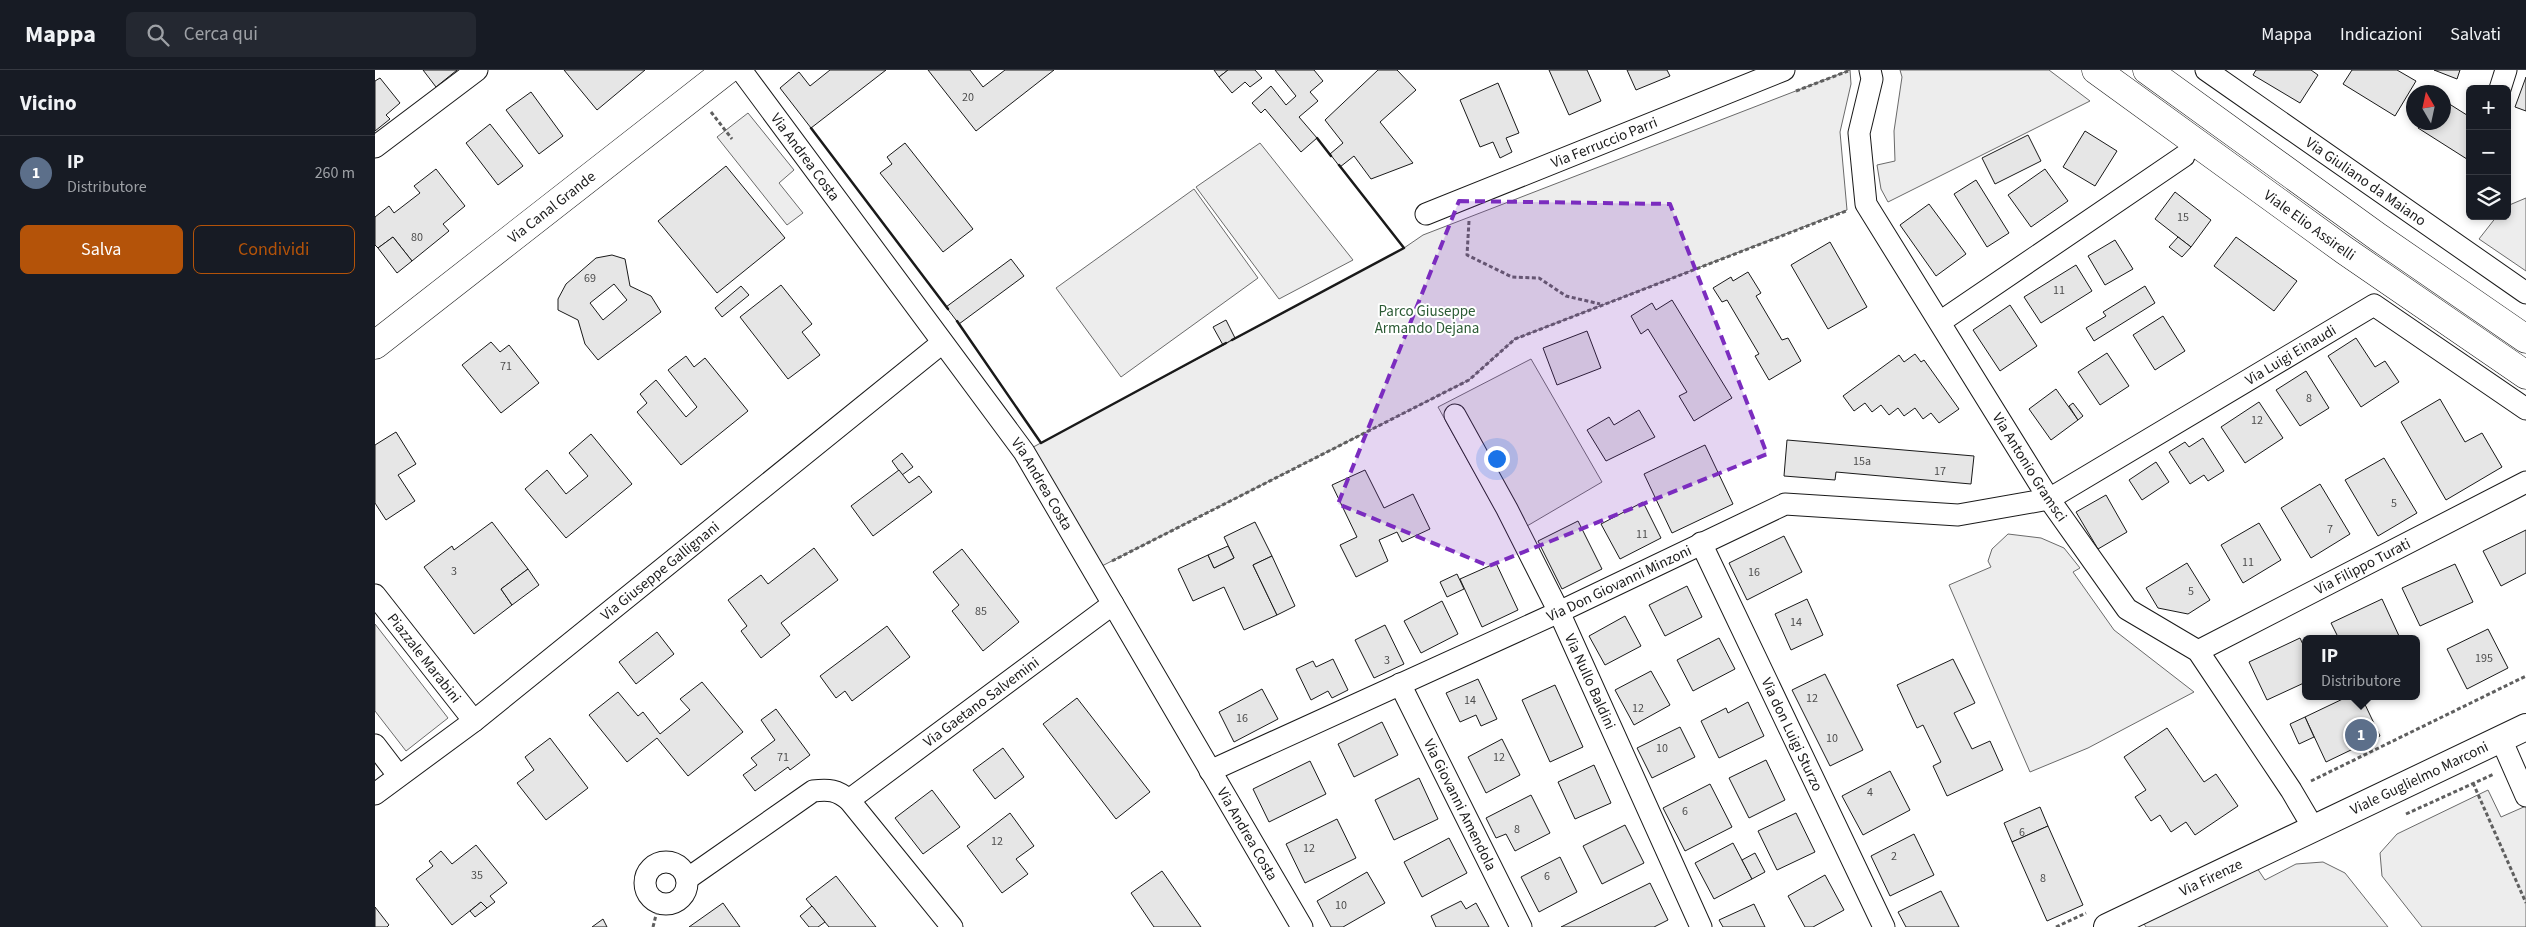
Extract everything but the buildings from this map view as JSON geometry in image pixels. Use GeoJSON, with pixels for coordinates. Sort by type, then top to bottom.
{"type":"FeatureCollection","features":[{"type":"Feature","properties":{"kind":"main road","name":"Via Canal Grande"},"geometry":{"type":"LineString","coordinates":[[375,344],[727,70]]}},
{"type":"Feature","properties":{"kind":"main road","name":"Viale Elio Assirelli"},"geometry":{"type":"LineString","coordinates":[[2096,70],[2344,250],[2526,375]]}},
{"type":"Feature","properties":{"kind":"main road","name":"Viale Elio Assirelli"},"geometry":{"type":"LineString","coordinates":[[2147,70],[2378,237],[2526,339]]}},
{"type":"Feature","properties":{"kind":"street"},"geometry":{"type":"LineString","coordinates":[[375,147],[477,70]]}},
{"type":"Feature","properties":{"kind":"street","name":"Via Andrea Costa"},"geometry":{"type":"LineString","coordinates":[[741,70],[1023,452],[1302,927]]}},
{"type":"Feature","properties":{"kind":"street","name":"Via Ferruccio Parri"},"geometry":{"type":"LineString","coordinates":[[1426,214],[1784,70]]}},
{"type":"Feature","properties":{"kind":"street"},"geometry":{"type":"LineString","coordinates":[[1866,204],[1859,133],[1871,78],[1870,70]]}},
{"type":"Feature","properties":{"kind":"street","name":"Via Giuliano da Maiano"},"geometry":{"type":"LineString","coordinates":[[2206,70],[2526,293]]}},
{"type":"Feature","properties":{"kind":"street"},"geometry":{"type":"LineString","coordinates":[[2501,85],[2506,70]]}},
{"type":"Feature","properties":{"kind":"street"},"geometry":{"type":"LineString","coordinates":[[1939,322],[2184,156]]}},
{"type":"Feature","properties":{"kind":"street","name":"Via Antonio Gramsci"},"geometry":{"type":"LineString","coordinates":[[1866,204],[2049,499],[2127,609],[2198,650],[2291,790],[2314,829]]}},
{"type":"Feature","properties":{"kind":"street","name":"Via Luigi Einaudi"},"geometry":{"type":"LineString","coordinates":[[2049,499],[2374,305],[2526,409]]}},
{"type":"Feature","properties":{"kind":"street","name":"Via Giuseppe Gallignani"},"geometry":{"type":"LineString","coordinates":[[375,794],[398,775],[474,721],[942,344]]}},
{"type":"Feature","properties":{"kind":"street","name":"Via Nullo Baldini"},"geometry":{"type":"LineString","coordinates":[[1455,415],[1507,508],[1559,612],[1701,927]]}},
{"type":"Feature","properties":{"kind":"street","name":"Via Filippo Turati"},"geometry":{"type":"LineString","coordinates":[[2198,650],[2526,482]]}},
{"type":"Feature","properties":{"kind":"street","name":"Via Don Giovanni Minzoni"},"geometry":{"type":"LineString","coordinates":[[1210,771],[1559,612],[1785,504],[1958,515],[2049,499]]}},
{"type":"Feature","properties":{"kind":"street","name":"Via don Luigi Sturzo"},"geometry":{"type":"LineString","coordinates":[[1701,543],[1883,927]]}},
{"type":"Feature","properties":{"kind":"street","name":"Piazzale Marabini"},"geometry":{"type":"LineString","coordinates":[[375,595],[474,721]]}},
{"type":"Feature","properties":{"kind":"street","name":"Via Gaetano Salvemini"},"geometry":{"type":"LineString","coordinates":[[849,800],[1113,604]]}},
{"type":"Feature","properties":{"kind":"street","name":"Via Giovanni Amendola"},"geometry":{"type":"LineString","coordinates":[[1400,684],[1521,927]]}},
{"type":"Feature","properties":{"kind":"street","name":"Viale Guglielmo Marconi"},"geometry":{"type":"LineString","coordinates":[[2314,829],[2526,727]]}},
{"type":"Feature","properties":{"kind":"street"},"geometry":{"type":"LineString","coordinates":[[2501,739],[2526,796]]}},
{"type":"Feature","properties":{"kind":"street"},"geometry":{"type":"LineString","coordinates":[[375,746],[398,775]]}},
{"type":"Feature","properties":{"kind":"street"},"geometry":{"type":"LineString","coordinates":[[687,879],[813,791],[828,789],[840,792],[849,800],[952,927]]}},
{"type":"Feature","properties":{"kind":"street","name":"Via Firenze"},"geometry":{"type":"LineString","coordinates":[[2107,927],[2314,829]]}},
{"type":"Feature","properties":{"kind":"street"},"geometry":{"type":"LineString","coordinates":[[659,862],[673,863],[679,866],[687,879],[685,891],[677,900],[665,904],[659,903],[649,896],[644,884],[648,871],[659,862]]}},
{"type":"Feature","properties":{"kind":"path"},"geometry":{"type":"LineString","coordinates":[[711,112],[732,139]]}},
{"type":"Feature","properties":{"kind":"path"},"geometry":{"type":"LineString","coordinates":[[1460,200],[1469,218],[1467,256],[1512,277],[1539,278],[1566,296],[1602,304]]}},
{"type":"Feature","properties":{"kind":"path"},"geometry":{"type":"LineString","coordinates":[[1094,570],[1469,380],[1515,339],[1866,204]]}},
{"type":"Feature","properties":{"kind":"path"},"geometry":{"type":"LineString","coordinates":[[2291,790],[2526,676]]}},
{"type":"Feature","properties":{"kind":"path"},"geometry":{"type":"LineString","coordinates":[[2398,818],[2513,765]]}},
{"type":"Feature","properties":{"kind":"path"},"geometry":{"type":"LineString","coordinates":[[2473,783],[2526,903]]}},
{"type":"Feature","properties":{"kind":"path"},"geometry":{"type":"LineString","coordinates":[[653,927],[659,903]]}},
{"type":"Feature","properties":{"kind":"highlighted area"},"geometry":{"type":"Polygon","coordinates":[[[1459,201],[1670,204],[1767,454],[1489,566],[1338,504],[1459,201]]]}},
{"type":"Feature","properties":{"kind":"shaded area","name":"Parco Giuseppe Armando Dejana"},"geometry":{"type":"Polygon","coordinates":[[[1850,70],[1851,84],[1840,132],[1847,210],[1515,339],[1469,380],[1094,570],[1024,452],[1404,248],[1423,235],[1850,70]]]}},
{"type":"Feature","properties":{"kind":"shaded area"},"geometry":{"type":"Polygon","coordinates":[[[1900,70],[2049,70],[2090,101],[1888,202],[1881,189],[1877,165],[1895,161],[1894,131],[1902,77],[1900,70]]]}},
{"type":"Feature","properties":{"kind":"shaded area"},"geometry":{"type":"Polygon","coordinates":[[[748,113],[794,170],[779,183],[803,213],[787,225],[717,137],[748,113]]]}},
{"type":"Feature","properties":{"kind":"shaded area"},"geometry":{"type":"Polygon","coordinates":[[[1260,143],[1353,260],[1279,299],[1196,187],[1260,143]]]}},
{"type":"Feature","properties":{"kind":"shaded area"},"geometry":{"type":"Polygon","coordinates":[[[1194,189],[1258,278],[1121,377],[1056,288],[1194,189]]]}},
{"type":"Feature","properties":{"kind":"shaded area"},"geometry":{"type":"Polygon","coordinates":[[[2526,198],[2526,271],[2479,239],[2494,220],[2511,220],[2511,204],[2526,198]]]}},
{"type":"Feature","properties":{"kind":"shaded area"},"geometry":{"type":"Polygon","coordinates":[[[1531,359],[1602,482],[1510,536],[1438,407],[1531,359]]]}},
{"type":"Feature","properties":{"kind":"shaded area"},"geometry":{"type":"Polygon","coordinates":[[[2008,534],[2041,538],[2064,548],[2080,568],[2073,572],[2114,630],[2194,692],[2088,748],[2030,772],[1949,585],[1991,567],[1988,561],[1992,549],[2008,534]]]}},
{"type":"Feature","properties":{"kind":"shaded area"},"geometry":{"type":"Polygon","coordinates":[[[375,624],[448,718],[406,751],[375,711],[375,624]]]}},
{"type":"Feature","properties":{"kind":"shaded area"},"geometry":{"type":"Polygon","coordinates":[[[2488,790],[2501,817],[2526,806],[2526,927],[2422,927],[2382,876],[2380,853],[2397,834],[2488,790]]]}},
{"type":"Feature","properties":{"kind":"shaded area"},"geometry":{"type":"Polygon","coordinates":[[[2251,859],[2265,880],[2296,864],[2323,862],[2345,873],[2388,927],[2146,927],[2137,913],[2251,859]]]}},
{"type":"Feature","properties":{"kind":"wall"},"geometry":{"type":"LineString","coordinates":[[811,128],[948,309]]}},
{"type":"Feature","properties":{"kind":"wall"},"geometry":{"type":"LineString","coordinates":[[1317,138],[1331,156]]}},
{"type":"Feature","properties":{"kind":"wall"},"geometry":{"type":"LineString","coordinates":[[1232,340],[1404,248],[1339,165]]}},
{"type":"Feature","properties":{"kind":"wall"},"geometry":{"type":"LineString","coordinates":[[957,321],[1041,443],[1226,343]]}},
{"type":"Feature","properties":{"kind":"place","name":"IP"},"geometry":{"type":"Point","coordinates":[2361,735]}}]}
